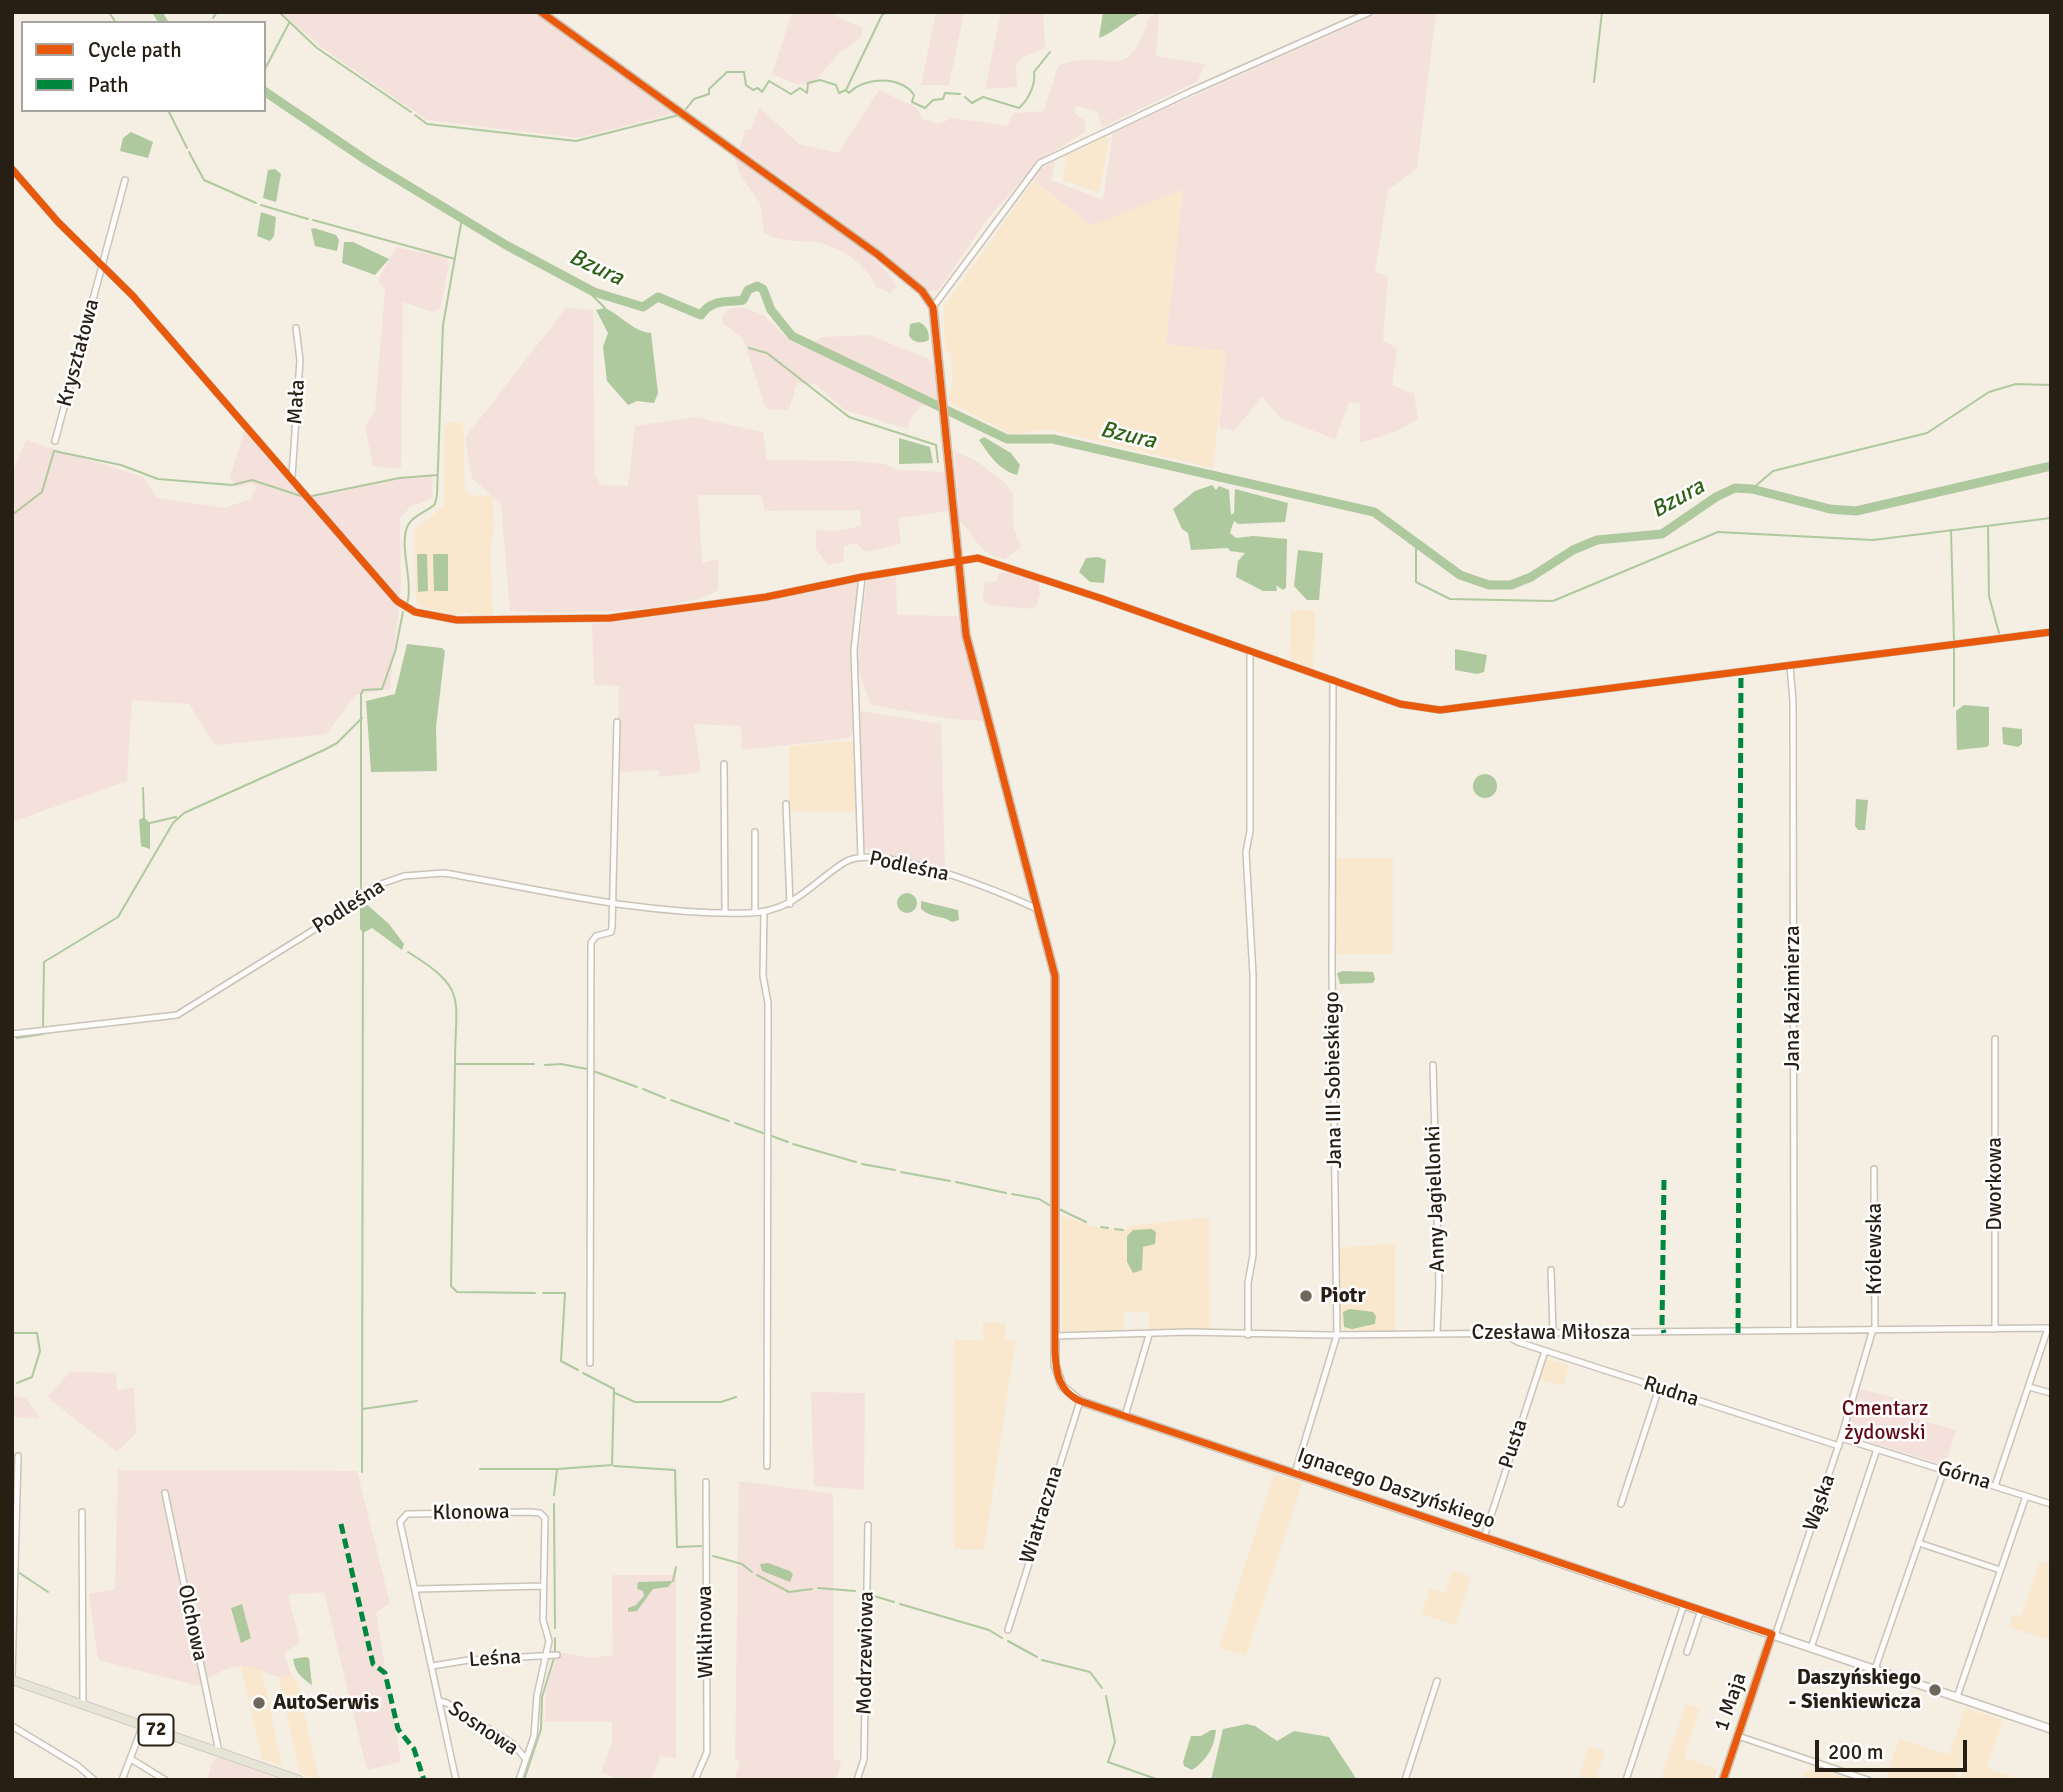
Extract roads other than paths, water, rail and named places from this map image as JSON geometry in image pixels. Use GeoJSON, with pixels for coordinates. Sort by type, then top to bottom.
{"type":"FeatureCollection","features":[{"type":"Feature","properties":{"kind":"main road","name":"72"},"geometry":{"type":"LineString","coordinates":[[12,1678],[299,1780]]}},
{"type":"Feature","properties":{"kind":"street"},"geometry":{"type":"LineString","coordinates":[[541,12],[877,254],[922,291],[933,307],[957,560],[974,671],[1016,816],[1056,986],[1055,1336],[1058,1377],[1065,1390],[1080,1401]]}},
{"type":"Feature","properties":{"kind":"street"},"geometry":{"type":"LineString","coordinates":[[933,307],[1040,163],[1192,91],[1370,12]]}},
{"type":"Feature","properties":{"kind":"street"},"geometry":{"type":"LineString","coordinates":[[12,169],[292,477],[401,606],[430,616],[466,621],[610,618],[766,597],[974,558],[1400,704],[1440,710],[2051,632]]}},
{"type":"Feature","properties":{"kind":"street","name":"Kryształowa"},"geometry":{"type":"LineString","coordinates":[[55,441],[125,180]]}},
{"type":"Feature","properties":{"kind":"street","name":"Mała"},"geometry":{"type":"LineString","coordinates":[[292,477],[300,360],[296,328]]}},
{"type":"Feature","properties":{"kind":"street"},"geometry":{"type":"LineString","coordinates":[[861,857],[854,650],[862,577]]}},
{"type":"Feature","properties":{"kind":"street"},"geometry":{"type":"LineString","coordinates":[[1248,1335],[1248,1283],[1253,1255],[1253,975],[1246,852],[1250,831],[1250,651]]}},
{"type":"Feature","properties":{"kind":"street","name":"Jana Kazimierza"},"geometry":{"type":"LineString","coordinates":[[1790,666],[1793,701],[1794,1330]]}},
{"type":"Feature","properties":{"kind":"street","name":"Jana III Sobieskiego"},"geometry":{"type":"LineString","coordinates":[[1295,1473],[1337,1335],[1332,971],[1333,680]]}},
{"type":"Feature","properties":{"kind":"street"},"geometry":{"type":"LineString","coordinates":[[590,1363],[591,943],[596,936],[611,932],[614,905],[617,722]]}},
{"type":"Feature","properties":{"kind":"street"},"geometry":{"type":"LineString","coordinates":[[724,764],[725,912]]}},
{"type":"Feature","properties":{"kind":"street"},"geometry":{"type":"LineString","coordinates":[[786,804],[790,904]]}},
{"type":"Feature","properties":{"kind":"street"},"geometry":{"type":"LineString","coordinates":[[755,832],[755,912]]}},
{"type":"Feature","properties":{"kind":"street","name":"Podleśna"},"geometry":{"type":"LineString","coordinates":[[12,1034],[177,1015],[312,931],[375,886],[404,876],[444,873],[614,905],[755,912],[790,904],[845,863],[861,857],[951,875],[1037,909]]}},
{"type":"Feature","properties":{"kind":"street"},"geometry":{"type":"LineString","coordinates":[[764,911],[763,976],[768,1003],[767,1466]]}},
{"type":"Feature","properties":{"kind":"street","name":"Dworkowa"},"geometry":{"type":"LineString","coordinates":[[1995,1039],[1995,1329]]}},
{"type":"Feature","properties":{"kind":"street","name":"Anny Jagiellonki"},"geometry":{"type":"LineString","coordinates":[[1433,1065],[1439,1285],[1437,1332]]}},
{"type":"Feature","properties":{"kind":"street","name":"Królewska"},"geometry":{"type":"LineString","coordinates":[[1874,1169],[1874,1329]]}},
{"type":"Feature","properties":{"kind":"street"},"geometry":{"type":"LineString","coordinates":[[1551,1270],[1553,1333]]}},
{"type":"Feature","properties":{"kind":"street","name":"Czesława Miłosza"},"geometry":{"type":"LineString","coordinates":[[1055,1336],[1189,1332],[1337,1335],[2048,1328],[2029,1387]]}},
{"type":"Feature","properties":{"kind":"street","name":"Wąska"},"geometry":{"type":"LineString","coordinates":[[1773,1635],[1839,1446],[1874,1329]]}},
{"type":"Feature","properties":{"kind":"street","name":"Rudna"},"geometry":{"type":"LineString","coordinates":[[1504,1334],[1545,1351],[1839,1446]]}},
{"type":"Feature","properties":{"kind":"street"},"geometry":{"type":"LineString","coordinates":[[1125,1416],[1149,1335]]}},
{"type":"Feature","properties":{"kind":"street","name":"Pusta"},"geometry":{"type":"LineString","coordinates":[[1484,1537],[1545,1351]]}},
{"type":"Feature","properties":{"kind":"street"},"geometry":{"type":"LineString","coordinates":[[1995,1486],[2029,1387],[2051,1393]]}},
{"type":"Feature","properties":{"kind":"street"},"geometry":{"type":"LineString","coordinates":[[1621,1504],[1659,1388]]}},
{"type":"Feature","properties":{"kind":"street","name":"Ignacego Daszyńskiego"},"geometry":{"type":"LineString","coordinates":[[1080,1401],[2051,1729]]}},
{"type":"Feature","properties":{"kind":"street","name":"Wiatraczna"},"geometry":{"type":"LineString","coordinates":[[1008,1630],[1080,1401]]}},
{"type":"Feature","properties":{"kind":"street"},"geometry":{"type":"LineString","coordinates":[[1811,1648],[1877,1449],[1841,1438]]}},
{"type":"Feature","properties":{"kind":"street","name":"Górna"},"geometry":{"type":"LineString","coordinates":[[1877,1449],[2051,1504]]}},
{"type":"Feature","properties":{"kind":"street"},"geometry":{"type":"LineString","coordinates":[[12,1678],[14,1501],[18,1456]]}},
{"type":"Feature","properties":{"kind":"street"},"geometry":{"type":"LineString","coordinates":[[1875,1669],[1944,1470]]}},
{"type":"Feature","properties":{"kind":"street","name":"Wiklinowa"},"geometry":{"type":"LineString","coordinates":[[695,1780],[707,1752],[706,1482]]}},
{"type":"Feature","properties":{"kind":"street","name":"Olchowa"},"geometry":{"type":"LineString","coordinates":[[165,1493],[219,1752]]}},
{"type":"Feature","properties":{"kind":"street"},"geometry":{"type":"LineString","coordinates":[[1957,1698],[2026,1496]]}},
{"type":"Feature","properties":{"kind":"street"},"geometry":{"type":"LineString","coordinates":[[82,1512],[83,1704]]}},
{"type":"Feature","properties":{"kind":"street","name":"Klonowa"},"geometry":{"type":"LineString","coordinates":[[456,1780],[417,1590],[400,1522],[407,1514],[540,1513],[545,1518],[547,1529],[543,1620],[549,1641],[537,1695],[534,1736],[519,1780]]}},
{"type":"Feature","properties":{"kind":"street","name":"Modrzewiowa"},"geometry":{"type":"LineString","coordinates":[[857,1780],[864,1759],[868,1525]]}},
{"type":"Feature","properties":{"kind":"street"},"geometry":{"type":"LineString","coordinates":[[1919,1543],[2000,1570]]}},
{"type":"Feature","properties":{"kind":"street"},"geometry":{"type":"LineString","coordinates":[[417,1590],[544,1586]]}},
{"type":"Feature","properties":{"kind":"street"},"geometry":{"type":"LineString","coordinates":[[1626,1780],[1684,1604]]}},
{"type":"Feature","properties":{"kind":"street"},"geometry":{"type":"LineString","coordinates":[[1687,1652],[1701,1610]]}},
{"type":"Feature","properties":{"kind":"street","name":"1 Maja"},"geometry":{"type":"LineString","coordinates":[[1723,1780],[1773,1635]]}},
{"type":"Feature","properties":{"kind":"street","name":"Leśna"},"geometry":{"type":"LineString","coordinates":[[432,1666],[469,1660],[558,1655]]}},
{"type":"Feature","properties":{"kind":"street"},"geometry":{"type":"LineString","coordinates":[[1405,1780],[1437,1681]]}},
{"type":"Feature","properties":{"kind":"street","name":"Sosnowa"},"geometry":{"type":"LineString","coordinates":[[439,1701],[447,1703],[513,1744],[525,1760]]}},
{"type":"Feature","properties":{"kind":"street"},"geometry":{"type":"LineString","coordinates":[[122,1780],[143,1725]]}},
{"type":"Feature","properties":{"kind":"street"},"geometry":{"type":"LineString","coordinates":[[12,1726],[78,1766],[94,1780]]}},
{"type":"Feature","properties":{"kind":"street"},"geometry":{"type":"LineString","coordinates":[[1738,1736],[1868,1780]]}},
{"type":"Feature","properties":{"kind":"street"},"geometry":{"type":"LineString","coordinates":[[131,1759],[164,1780]]}},
{"type":"Feature","properties":{"kind":"waterway"},"geometry":{"type":"LineString","coordinates":[[109,12],[115,21]]}},
{"type":"Feature","properties":{"kind":"waterway","name":"Bzura"},"geometry":{"type":"LineString","coordinates":[[157,12],[163,21]]}},
{"type":"Feature","properties":{"kind":"waterway"},"geometry":{"type":"LineString","coordinates":[[213,18],[217,12]]}},
{"type":"Feature","properties":{"kind":"waterway"},"geometry":{"type":"LineString","coordinates":[[279,12],[317,48],[411,112]]}},
{"type":"Feature","properties":{"kind":"waterway"},"geometry":{"type":"LineString","coordinates":[[846,90],[882,15],[887,12]]}},
{"type":"Feature","properties":{"kind":"waterway"},"geometry":{"type":"LineString","coordinates":[[1594,82],[1602,12]]}},
{"type":"Feature","properties":{"kind":"waterway"},"geometry":{"type":"LineString","coordinates":[[266,67],[289,23]]}},
{"type":"Feature","properties":{"kind":"waterway"},"geometry":{"type":"LineString","coordinates":[[965,97],[972,103],[983,97],[1019,108],[1031,91],[1034,72],[1050,52]]}},
{"type":"Feature","properties":{"kind":"waterway"},"geometry":{"type":"LineString","coordinates":[[686,109],[694,99],[709,94],[709,89],[727,72],[744,72],[746,85],[753,90],[758,88],[762,92],[769,81],[791,94],[800,88],[807,93],[808,83],[820,80],[836,85],[839,93],[846,90],[849,93],[864,83],[883,80],[901,84],[914,95],[912,102],[925,108],[933,100],[943,99],[945,93],[960,94]]}},
{"type":"Feature","properties":{"kind":"waterway","name":"Bzura"},"geometry":{"type":"LineString","coordinates":[[266,92],[369,162],[506,245],[594,292],[643,307],[658,297],[701,315],[710,306],[720,302],[743,300],[748,290],[757,286],[763,289],[771,310],[792,336],[1007,439],[1053,439],[1374,512],[1460,575],[1489,585],[1511,585],[1531,577],[1573,550],[1597,540],[1662,534],[1716,497],[1735,488],[1752,489],[1830,509],[1856,511],[2051,466]]}},
{"type":"Feature","properties":{"kind":"waterway"},"geometry":{"type":"LineString","coordinates":[[169,112],[187,148]]}},
{"type":"Feature","properties":{"kind":"waterway"},"geometry":{"type":"LineString","coordinates":[[415,115],[427,124],[576,141],[679,115]]}},
{"type":"Feature","properties":{"kind":"waterway"},"geometry":{"type":"LineString","coordinates":[[189,152],[204,180],[256,203]]}},
{"type":"Feature","properties":{"kind":"waterway"},"geometry":{"type":"LineString","coordinates":[[261,205],[308,219]]}},
{"type":"Feature","properties":{"kind":"waterway"},"geometry":{"type":"LineString","coordinates":[[407,604],[409,585],[405,533],[414,518],[435,504],[437,495],[443,325],[462,218]]}},
{"type":"Feature","properties":{"kind":"waterway"},"geometry":{"type":"LineString","coordinates":[[313,220],[455,259]]}},
{"type":"Feature","properties":{"kind":"waterway"},"geometry":{"type":"LineString","coordinates":[[594,292],[593,296],[605,308]]}},
{"type":"Feature","properties":{"kind":"waterway"},"geometry":{"type":"LineString","coordinates":[[749,348],[767,353],[849,417],[936,445],[938,462]]}},
{"type":"Feature","properties":{"kind":"waterway"},"geometry":{"type":"LineString","coordinates":[[1752,489],[1773,471],[1927,433],[1989,392],[2016,384],[2051,385]]}},
{"type":"Feature","properties":{"kind":"waterway"},"geometry":{"type":"LineString","coordinates":[[12,515],[42,492],[54,451],[121,465],[158,479],[232,485],[252,480],[304,497]]}},
{"type":"Feature","properties":{"kind":"waterway"},"geometry":{"type":"LineString","coordinates":[[312,496],[399,478],[438,475]]}},
{"type":"Feature","properties":{"kind":"waterway"},"geometry":{"type":"LineString","coordinates":[[1416,549],[1416,582],[1450,599],[1553,601],[1718,532],[1873,540],[2051,518]]}},
{"type":"Feature","properties":{"kind":"waterway"},"geometry":{"type":"LineString","coordinates":[[1988,527],[1989,596],[1999,633]]}},
{"type":"Feature","properties":{"kind":"waterway"},"geometry":{"type":"LineString","coordinates":[[1951,530],[1954,640]]}},
{"type":"Feature","properties":{"kind":"waterway"},"geometry":{"type":"LineString","coordinates":[[361,890],[361,694],[363,690],[382,689],[395,652],[403,612]]}},
{"type":"Feature","properties":{"kind":"waterway"},"geometry":{"type":"LineString","coordinates":[[1954,648],[1954,706]]}},
{"type":"Feature","properties":{"kind":"waterway"},"geometry":{"type":"LineString","coordinates":[[43,1026],[44,962],[118,917],[173,823],[184,813],[337,743],[362,718]]}},
{"type":"Feature","properties":{"kind":"waterway"},"geometry":{"type":"LineString","coordinates":[[143,788],[144,817]]}},
{"type":"Feature","properties":{"kind":"waterway"},"geometry":{"type":"LineString","coordinates":[[150,823],[176,817]]}},
{"type":"Feature","properties":{"kind":"waterway"},"geometry":{"type":"LineString","coordinates":[[362,1472],[363,931]]}},
{"type":"Feature","properties":{"kind":"waterway"},"geometry":{"type":"LineString","coordinates":[[408,952],[428,965],[450,986],[456,1009],[455,1064],[534,1064]]}},
{"type":"Feature","properties":{"kind":"waterway"},"geometry":{"type":"LineString","coordinates":[[17,1038],[43,1034]]}},
{"type":"Feature","properties":{"kind":"waterway"},"geometry":{"type":"LineString","coordinates":[[455,1064],[451,1286],[457,1292],[535,1293]]}},
{"type":"Feature","properties":{"kind":"waterway"},"geometry":{"type":"LineString","coordinates":[[545,1065],[561,1064],[587,1069]]}},
{"type":"Feature","properties":{"kind":"waterway"},"geometry":{"type":"LineString","coordinates":[[593,1071],[637,1087]]}},
{"type":"Feature","properties":{"kind":"waterway"},"geometry":{"type":"LineString","coordinates":[[643,1089],[665,1098]]}},
{"type":"Feature","properties":{"kind":"waterway"},"geometry":{"type":"LineString","coordinates":[[671,1100],[729,1121]]}},
{"type":"Feature","properties":{"kind":"waterway"},"geometry":{"type":"LineString","coordinates":[[735,1123],[763,1133]]}},
{"type":"Feature","properties":{"kind":"waterway"},"geometry":{"type":"LineString","coordinates":[[769,1135],[788,1142]]}},
{"type":"Feature","properties":{"kind":"waterway"},"geometry":{"type":"LineString","coordinates":[[793,1144],[856,1162]]}},
{"type":"Feature","properties":{"kind":"waterway"},"geometry":{"type":"LineString","coordinates":[[862,1164],[895,1170]]}},
{"type":"Feature","properties":{"kind":"waterway"},"geometry":{"type":"LineString","coordinates":[[901,1172],[950,1181]]}},
{"type":"Feature","properties":{"kind":"waterway"},"geometry":{"type":"LineString","coordinates":[[956,1182],[1006,1193]]}},
{"type":"Feature","properties":{"kind":"waterway"},"geometry":{"type":"LineString","coordinates":[[1012,1194],[1039,1199],[1051,1206]]}},
{"type":"Feature","properties":{"kind":"waterway"},"geometry":{"type":"LineString","coordinates":[[1059,1209],[1086,1222]]}},
{"type":"Feature","properties":{"kind":"waterway"},"geometry":{"type":"LineString","coordinates":[[1101,1227],[1108,1228]]}},
{"type":"Feature","properties":{"kind":"waterway"},"geometry":{"type":"LineString","coordinates":[[1115,1229],[1123,1230]]}},
{"type":"Feature","properties":{"kind":"waterway"},"geometry":{"type":"LineString","coordinates":[[12,1253],[13,1333],[37,1333],[40,1351],[32,1377],[17,1383]]}},
{"type":"Feature","properties":{"kind":"waterway"},"geometry":{"type":"LineString","coordinates":[[543,1293],[565,1293],[561,1361],[578,1370]]}},
{"type":"Feature","properties":{"kind":"waterway"},"geometry":{"type":"LineString","coordinates":[[554,1495],[557,1469],[612,1465],[614,1389],[583,1373]]}},
{"type":"Feature","properties":{"kind":"waterway"},"geometry":{"type":"LineString","coordinates":[[615,1393],[635,1402],[721,1402],[736,1397]]}},
{"type":"Feature","properties":{"kind":"waterway"},"geometry":{"type":"LineString","coordinates":[[363,1409],[417,1401]]}},
{"type":"Feature","properties":{"kind":"waterway"},"geometry":{"type":"LineString","coordinates":[[614,1466],[675,1470],[677,1547],[701,1546]]}},
{"type":"Feature","properties":{"kind":"waterway"},"geometry":{"type":"LineString","coordinates":[[480,1469],[556,1469]]}},
{"type":"Feature","properties":{"kind":"waterway"},"geometry":{"type":"LineString","coordinates":[[554,1504],[555,1628]]}},
{"type":"Feature","properties":{"kind":"waterway"},"geometry":{"type":"LineString","coordinates":[[713,1556],[742,1564],[752,1572]]}},
{"type":"Feature","properties":{"kind":"waterway"},"geometry":{"type":"LineString","coordinates":[[18,1564],[18,1572],[48,1592]]}},
{"type":"Feature","properties":{"kind":"waterway"},"geometry":{"type":"LineString","coordinates":[[673,1581],[676,1567]]}},
{"type":"Feature","properties":{"kind":"waterway"},"geometry":{"type":"LineString","coordinates":[[757,1575],[789,1592],[812,1589]]}},
{"type":"Feature","properties":{"kind":"waterway"},"geometry":{"type":"LineString","coordinates":[[818,1588],[855,1591]]}},
{"type":"Feature","properties":{"kind":"waterway"},"geometry":{"type":"LineString","coordinates":[[874,1596],[894,1602]]}},
{"type":"Feature","properties":{"kind":"waterway"},"geometry":{"type":"LineString","coordinates":[[900,1604],[989,1630],[1002,1638]]}},
{"type":"Feature","properties":{"kind":"waterway"},"geometry":{"type":"LineString","coordinates":[[555,1638],[555,1652]]}},
{"type":"Feature","properties":{"kind":"waterway"},"geometry":{"type":"LineString","coordinates":[[1008,1641],[1037,1657]]}},
{"type":"Feature","properties":{"kind":"waterway"},"geometry":{"type":"LineString","coordinates":[[524,1780],[541,1729],[542,1697],[554,1658]]}},
{"type":"Feature","properties":{"kind":"waterway"},"geometry":{"type":"LineString","coordinates":[[1042,1660],[1090,1672],[1102,1688]]}},
{"type":"Feature","properties":{"kind":"waterway"},"geometry":{"type":"LineString","coordinates":[[1106,1696],[1115,1742],[1108,1762],[1159,1780]]}},
{"type":"Feature","properties":{"kind":"place","name":"Piotr"},"geometry":{"type":"Point","coordinates":[1306,1296]}},
{"type":"Feature","properties":{"kind":"place","name":"Daszyńskiego - Sienkiewicza"},"geometry":{"type":"Point","coordinates":[1935,1690]}},
{"type":"Feature","properties":{"kind":"place","name":"AutoSerwis"},"geometry":{"type":"Point","coordinates":[259,1703]}},
{"type":"Feature","properties":{"kind":"park label","name":"Cmentarz żydowski"},"geometry":{"type":"Point","coordinates":[1885,1421]}}]}
